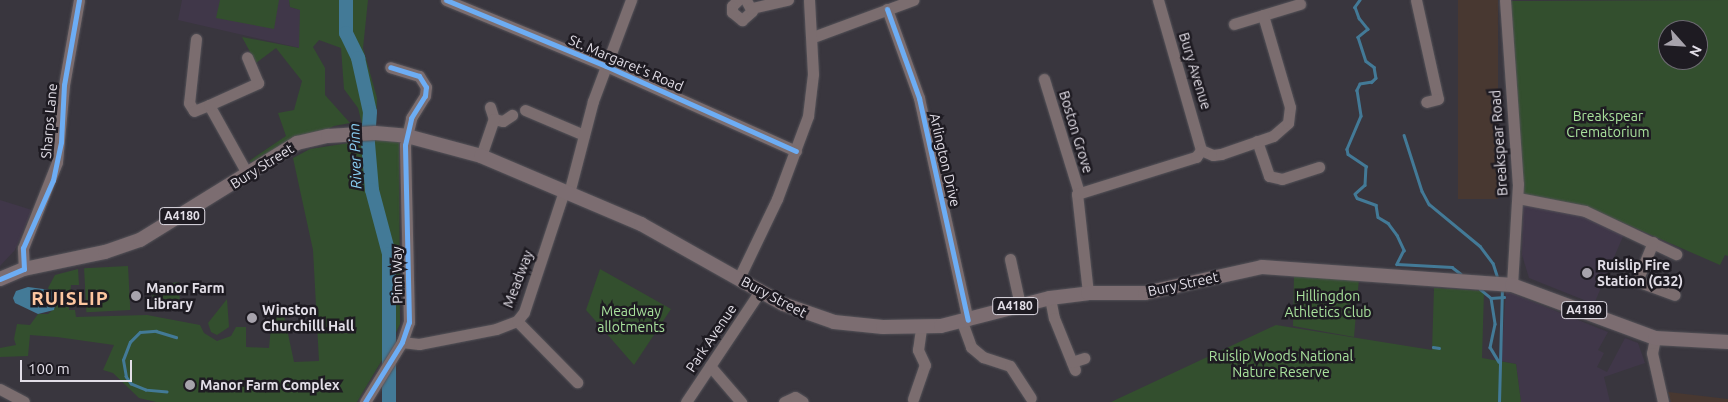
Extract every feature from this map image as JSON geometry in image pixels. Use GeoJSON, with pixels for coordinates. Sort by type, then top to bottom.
{"type":"FeatureCollection","features":[{"type":"Feature","properties":{"kind":"main road","name":"Bury Street"},"geometry":{"type":"LineString","coordinates":[[0,279],[24,269],[105,252],[140,240],[298,143],[356,133],[375,133],[407,136],[482,156],[641,224],[760,291],[808,315],[830,321],[921,328],[965,321],[1050,298],[1088,293],[1145,293],[1262,266],[1512,285],[1655,338]]}},
{"type":"Feature","properties":{"kind":"main road","name":"A4180"},"geometry":{"type":"LineString","coordinates":[[1655,338],[1728,342]]}},
{"type":"Feature","properties":{"kind":"street","name":"Sharps Lane"},"geometry":{"type":"LineString","coordinates":[[24,269],[23,248],[57,162],[64,85],[80,0]]}},
{"type":"Feature","properties":{"kind":"street","name":"St. Margaret's Road"},"geometry":{"type":"LineString","coordinates":[[446,0],[466,4],[796,151]]}},
{"type":"Feature","properties":{"kind":"street","name":"Meadway"},"geometry":{"type":"LineString","coordinates":[[399,344],[419,344],[496,329],[517,321],[524,312],[567,192],[606,66],[631,0]]}},
{"type":"Feature","properties":{"kind":"street"},"geometry":{"type":"LineString","coordinates":[[738,0],[731,9],[736,18],[749,18],[749,4],[788,0]]}},
{"type":"Feature","properties":{"kind":"street"},"geometry":{"type":"LineString","coordinates":[[739,278],[796,151],[812,94],[813,37],[809,0]]}},
{"type":"Feature","properties":{"kind":"street"},"geometry":{"type":"LineString","coordinates":[[813,37],[913,0]]}},
{"type":"Feature","properties":{"kind":"street","name":"Bury Avenue"},"geometry":{"type":"LineString","coordinates":[[1158,0],[1201,150]]}},
{"type":"Feature","properties":{"kind":"street"},"geometry":{"type":"LineString","coordinates":[[1416,0],[1438,99],[1426,102]]}},
{"type":"Feature","properties":{"kind":"street","name":"Breakspear Road"},"geometry":{"type":"LineString","coordinates":[[1505,0],[1518,198],[1512,285]]}},
{"type":"Feature","properties":{"kind":"street"},"geometry":{"type":"LineString","coordinates":[[1234,24],[1300,4]]}},
{"type":"Feature","properties":{"kind":"street","name":"Arlington Drive"},"geometry":{"type":"LineString","coordinates":[[887,9],[919,98],[971,347],[983,357],[1010,366],[1032,399]]}},
{"type":"Feature","properties":{"kind":"street"},"geometry":{"type":"LineString","coordinates":[[1079,193],[1196,157],[1201,150],[1214,155],[1279,133],[1291,114],[1263,16]]}},
{"type":"Feature","properties":{"kind":"street"},"geometry":{"type":"LineString","coordinates":[[196,39],[189,103],[194,111],[258,83],[247,57]]}},
{"type":"Feature","properties":{"kind":"street","name":"Pinn Way"},"geometry":{"type":"LineString","coordinates":[[365,402],[399,344],[409,322],[407,136],[413,114],[425,96],[425,83],[413,73],[390,67]]}},
{"type":"Feature","properties":{"kind":"street","name":"Boston Grove"},"geometry":{"type":"LineString","coordinates":[[1044,79],[1079,193],[1076,197],[1088,293]]}},
{"type":"Feature","properties":{"kind":"street"},"geometry":{"type":"LineString","coordinates":[[209,105],[248,175]]}},
{"type":"Feature","properties":{"kind":"street"},"geometry":{"type":"LineString","coordinates":[[482,156],[494,118],[490,107]]}},
{"type":"Feature","properties":{"kind":"street"},"geometry":{"type":"LineString","coordinates":[[525,110],[584,135]]}},
{"type":"Feature","properties":{"kind":"street"},"geometry":{"type":"LineString","coordinates":[[494,118],[503,120],[512,115]]}},
{"type":"Feature","properties":{"kind":"street"},"geometry":{"type":"LineString","coordinates":[[1257,141],[1269,176],[1282,179],[1319,167]]}},
{"type":"Feature","properties":{"kind":"street"},"geometry":{"type":"LineString","coordinates":[[1518,198],[1585,211],[1676,254]]}},
{"type":"Feature","properties":{"kind":"street"},"geometry":{"type":"LineString","coordinates":[[1653,242],[1633,279],[1674,295]]}},
{"type":"Feature","properties":{"kind":"street"},"geometry":{"type":"LineString","coordinates":[[1010,260],[1020,305]]}},
{"type":"Feature","properties":{"kind":"street","name":"Park Avenue"},"geometry":{"type":"LineString","coordinates":[[686,402],[760,291]]}},
{"type":"Feature","properties":{"kind":"street"},"geometry":{"type":"LineString","coordinates":[[1050,298],[1054,318],[1073,366],[1084,358]]}},
{"type":"Feature","properties":{"kind":"street"},"geometry":{"type":"LineString","coordinates":[[517,321],[576,382]]}},
{"type":"Feature","properties":{"kind":"street"},"geometry":{"type":"LineString","coordinates":[[913,399],[925,366],[918,350],[921,328]]}},
{"type":"Feature","properties":{"kind":"street"},"geometry":{"type":"LineString","coordinates":[[1655,338],[1652,353],[1663,402]]}},
{"type":"Feature","properties":{"kind":"street"},"geometry":{"type":"LineString","coordinates":[[710,366],[741,402]]}},
{"type":"Feature","properties":{"kind":"street"},"geometry":{"type":"LineString","coordinates":[[0,389],[24,402]]}},
{"type":"Feature","properties":{"kind":"street"},"geometry":{"type":"LineString","coordinates":[[784,402],[795,397],[803,402]]}},
{"type":"Feature","properties":{"kind":"shaded area"},"geometry":{"type":"Polygon","coordinates":[[[182,0],[289,0],[290,7],[300,10],[300,48],[178,20],[182,0]]]}},
{"type":"Feature","properties":{"kind":"shaded area"},"geometry":{"type":"Polygon","coordinates":[[[1458,0],[1498,0],[1498,199],[1458,199],[1458,0]]]}},
{"type":"Feature","properties":{"kind":"shaded area"},"geometry":{"type":"Polygon","coordinates":[[[0,200],[32,210],[15,250],[0,266],[0,200]]]}},
{"type":"Feature","properties":{"kind":"shaded area"},"geometry":{"type":"Polygon","coordinates":[[[1523,205],[1577,213],[1624,234],[1594,304],[1529,278],[1522,255],[1523,205]]]}},
{"type":"Feature","properties":{"kind":"shaded area"},"geometry":{"type":"Polygon","coordinates":[[[1506,291],[1608,332],[1598,350],[1604,353],[1597,367],[1607,372],[1625,338],[1638,343],[1645,363],[1604,377],[1610,402],[1521,402],[1516,364],[1501,361],[1506,291]]]}},
{"type":"Feature","properties":{"kind":"shaded area"},"geometry":{"type":"Polygon","coordinates":[[[1668,392],[1728,399],[1728,402],[1671,402],[1668,392]]]}},
{"type":"Feature","properties":{"kind":"green space"},"geometry":{"type":"Polygon","coordinates":[[[220,0],[279,0],[274,29],[216,18],[220,0]]]}},
{"type":"Feature","properties":{"kind":"green space"},"geometry":{"type":"Polygon","coordinates":[[[289,0],[368,0],[363,48],[377,98],[376,126],[362,124],[358,108],[344,89],[341,48],[319,40],[313,47],[325,68],[325,95],[350,123],[334,126],[257,165],[249,161],[286,136],[278,113],[294,110],[302,81],[276,48],[256,63],[242,37],[299,48],[300,10],[290,7],[289,0]]]}},
{"type":"Feature","properties":{"kind":"green space","name":"Breakspear Crematorium"},"geometry":{"type":"Polygon","coordinates":[[[1728,0],[1728,256],[1725,255],[1720,265],[1594,210],[1520,196],[1510,1],[1728,0]]]}},
{"type":"Feature","properties":{"kind":"green space"},"geometry":{"type":"Polygon","coordinates":[[[368,140],[372,190],[389,254],[391,337],[388,350],[357,402],[156,402],[139,398],[113,373],[103,370],[114,345],[57,337],[30,335],[28,356],[0,357],[0,348],[16,345],[14,339],[17,324],[30,325],[38,314],[48,314],[56,307],[56,300],[48,288],[55,275],[78,269],[79,285],[71,285],[69,310],[75,310],[76,317],[147,315],[200,325],[204,333],[217,341],[231,336],[236,327],[246,327],[246,347],[269,348],[272,316],[284,315],[294,362],[319,361],[313,250],[293,158],[310,149],[368,140]]]}},
{"type":"Feature","properties":{"kind":"green space"},"geometry":{"type":"Polygon","coordinates":[[[371,140],[399,140],[400,324],[394,337],[392,254],[375,190],[371,140]]]}},
{"type":"Feature","properties":{"kind":"green space"},"geometry":{"type":"Polygon","coordinates":[[[128,266],[130,310],[86,312],[84,268],[128,266]]]}},
{"type":"Feature","properties":{"kind":"green space","name":"Meadway allotments"},"geometry":{"type":"Polygon","coordinates":[[[600,269],[671,309],[634,365],[586,310],[600,269]]]}},
{"type":"Feature","properties":{"kind":"green space","name":"Hillingdon Athletics Club"},"geometry":{"type":"Polygon","coordinates":[[[1294,275],[1359,278],[1354,337],[1293,326],[1294,275]]]}},
{"type":"Feature","properties":{"kind":"green space"},"geometry":{"type":"Polygon","coordinates":[[[179,282],[180,306],[154,305],[151,286],[179,282]]]}},
{"type":"Feature","properties":{"kind":"green space","name":"Ruislip Woods National Nature Reserve"},"geometry":{"type":"Polygon","coordinates":[[[1434,288],[1484,291],[1482,358],[1516,364],[1521,402],[1111,402],[1276,325],[1432,350],[1434,288]]]}},
{"type":"Feature","properties":{"kind":"green space"},"geometry":{"type":"Polygon","coordinates":[[[227,299],[229,327],[217,335],[211,332],[208,323],[227,299]]]}},
{"type":"Feature","properties":{"kind":"water"},"geometry":{"type":"Polygon","coordinates":[[[28,287],[51,290],[56,300],[54,310],[38,314],[15,303],[13,298],[16,291],[28,287]]]}},
{"type":"Feature","properties":{"kind":"waterway","name":"River Pinn"},"geometry":{"type":"LineString","coordinates":[[346,0],[346,33],[358,58],[370,112],[368,143],[372,190],[389,254],[389,402]]}},
{"type":"Feature","properties":{"kind":"waterway"},"geometry":{"type":"LineString","coordinates":[[1360,0],[1355,7],[1359,18],[1368,29],[1358,37],[1366,61],[1374,67],[1376,78],[1372,82],[1360,84],[1357,90],[1361,116],[1347,149],[1348,154],[1366,166],[1365,185],[1355,194],[1357,198],[1376,205],[1378,217],[1388,223],[1397,235],[1404,250],[1397,264],[1452,267],[1461,274]]}},
{"type":"Feature","properties":{"kind":"waterway"},"geometry":{"type":"LineString","coordinates":[[1404,135],[1422,191],[1429,204],[1480,246],[1493,263],[1497,275]]}},
{"type":"Feature","properties":{"kind":"waterway"},"geometry":{"type":"LineString","coordinates":[[1480,289],[1491,298],[1495,324],[1490,347],[1499,362]]}},
{"type":"Feature","properties":{"kind":"waterway"},"geometry":{"type":"LineString","coordinates":[[1499,402],[1502,290]]}},
{"type":"Feature","properties":{"kind":"waterway"},"geometry":{"type":"LineString","coordinates":[[1491,298],[1504,297]]}},
{"type":"Feature","properties":{"kind":"waterway"},"geometry":{"type":"LineString","coordinates":[[167,392],[146,390],[131,384],[126,377],[123,360],[130,342],[140,332],[156,331],[176,337]]}},
{"type":"Feature","properties":{"kind":"waterway"},"geometry":{"type":"LineString","coordinates":[[1433,347],[1439,348]]}},
{"type":"Feature","properties":{"kind":"cycle path"},"geometry":{"type":"LineString","coordinates":[[0,279],[24,269],[23,248],[53,180],[61,142],[64,85],[79,0]]}},
{"type":"Feature","properties":{"kind":"cycle path"},"geometry":{"type":"LineString","coordinates":[[446,0],[606,66],[796,151]]}},
{"type":"Feature","properties":{"kind":"cycle path"},"geometry":{"type":"LineString","coordinates":[[887,9],[919,98],[968,320]]}},
{"type":"Feature","properties":{"kind":"cycle path"},"geometry":{"type":"LineString","coordinates":[[365,402],[402,342],[409,322],[405,145],[411,118],[425,96],[426,87],[419,76],[390,67]]}},
{"type":"Feature","properties":{"kind":"place","name":"Ruislip Fire Station (G32)"},"geometry":{"type":"Point","coordinates":[1587,273]}},
{"type":"Feature","properties":{"kind":"place","name":"Manor Farm Library"},"geometry":{"type":"Point","coordinates":[136,296]}},
{"type":"Feature","properties":{"kind":"place","name":"Winston Churchilll Hall"},"geometry":{"type":"Point","coordinates":[252,318]}},
{"type":"Feature","properties":{"kind":"place","name":"Manor Farm Complex"},"geometry":{"type":"Point","coordinates":[190,385]}},
{"type":"Feature","properties":{"kind":"district","name":"RUISLIP"},"geometry":{"type":"Point","coordinates":[70,299]}}]}
